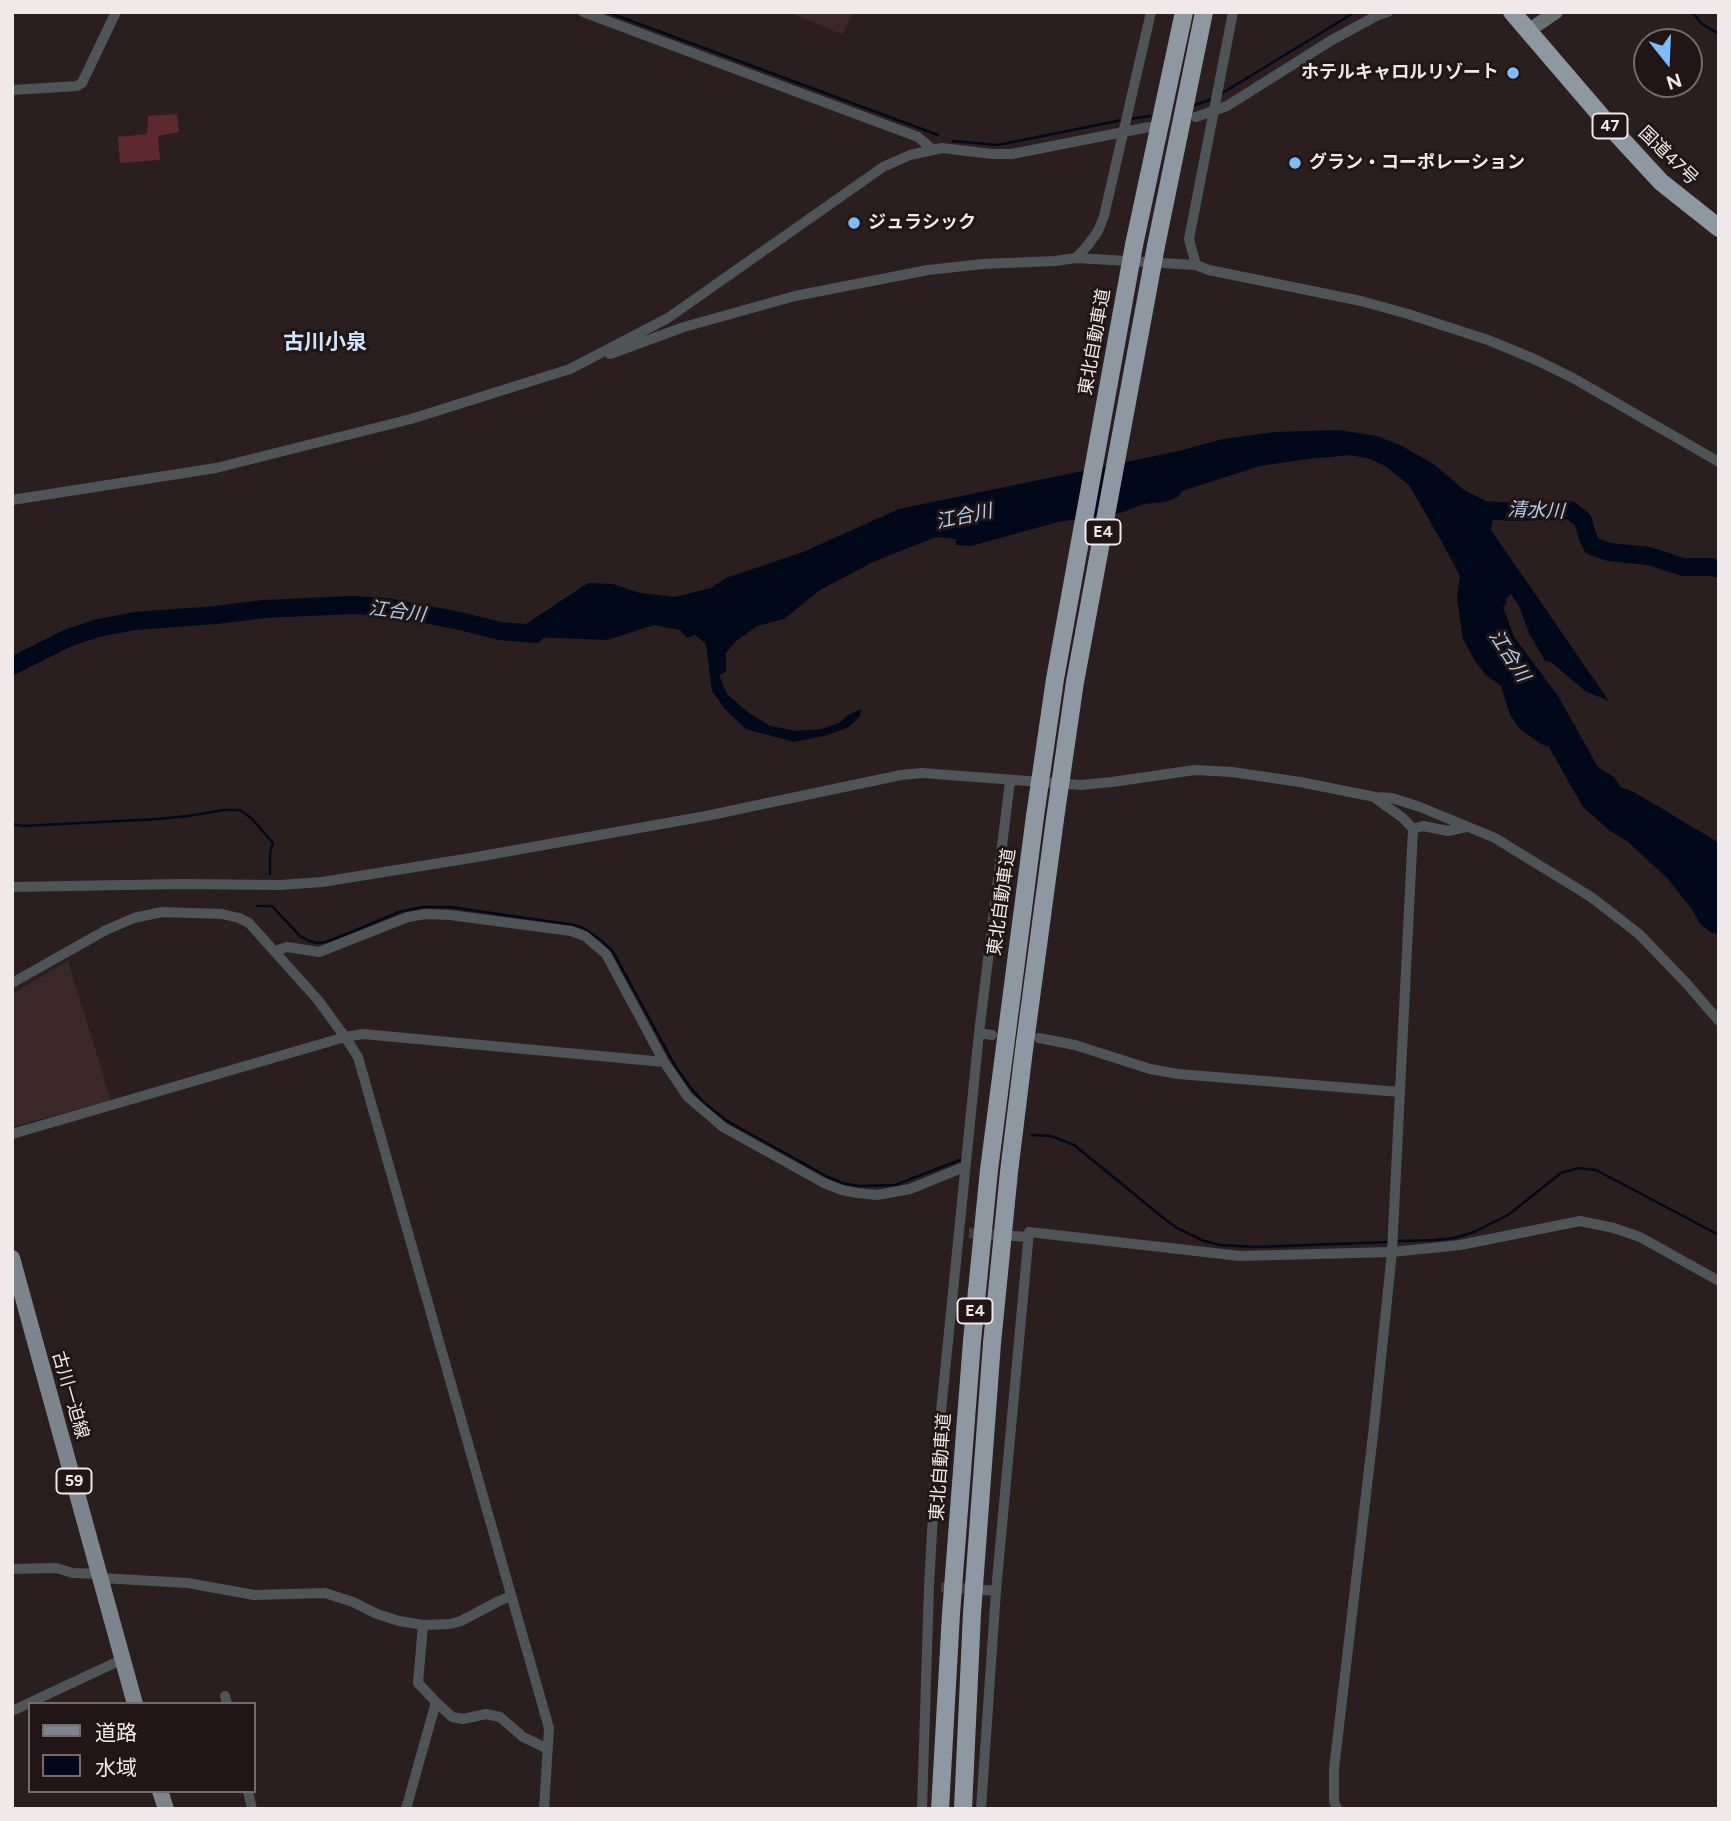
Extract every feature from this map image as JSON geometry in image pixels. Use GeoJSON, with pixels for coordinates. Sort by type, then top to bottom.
{"type":"FeatureCollection","features":[{"type":"Feature","properties":{"kind":"highway","name":"東北自動車道"},"geometry":{"type":"LineString","coordinates":[[940,1809],[951,1614],[973,1328],[991,1157],[1035,816],[1055,679],[1134,245],[1184,12]]}},
{"type":"Feature","properties":{"kind":"highway","name":"E4"},"geometry":{"type":"LineString","coordinates":[[963,1809],[972,1613],[992,1343],[1022,1063],[1075,682],[1156,246],[1204,12]]}},
{"type":"Feature","properties":{"kind":"highway","name":"国道47号"},"geometry":{"type":"LineString","coordinates":[[1512,12],[1661,182],[1719,228]]}},
{"type":"Feature","properties":{"kind":"main road","name":"古川一迫線"},"geometry":{"type":"LineString","coordinates":[[12,1258],[134,1702]]}},
{"type":"Feature","properties":{"kind":"street"},"geometry":{"type":"LineString","coordinates":[[12,90],[77,86],[82,83],[116,12]]}},
{"type":"Feature","properties":{"kind":"street"},"geometry":{"type":"LineString","coordinates":[[583,12],[918,137],[932,149]]}},
{"type":"Feature","properties":{"kind":"street"},"geometry":{"type":"LineString","coordinates":[[1076,258],[1098,231],[1104,216],[1151,12]]}},
{"type":"Feature","properties":{"kind":"street"},"geometry":{"type":"LineString","coordinates":[[1196,265],[1189,239],[1233,12]]}},
{"type":"Feature","properties":{"kind":"street"},"geometry":{"type":"LineString","coordinates":[[1196,117],[1227,106],[1332,40],[1388,12]]}},
{"type":"Feature","properties":{"kind":"street"},"geometry":{"type":"LineString","coordinates":[[1528,31],[1556,12]]}},
{"type":"Feature","properties":{"kind":"street"},"geometry":{"type":"LineString","coordinates":[[570,369],[668,318],[883,167],[910,155],[942,148],[992,154],[1012,153],[1127,123],[1149,127]]}},
{"type":"Feature","properties":{"kind":"street"},"geometry":{"type":"LineString","coordinates":[[12,500],[216,468],[411,419],[570,369],[684,327],[795,296],[928,270],[1076,258],[1196,265],[1408,314],[1488,340],[1532,358],[1573,378],[1719,462]]}},
{"type":"Feature","properties":{"kind":"street"},"geometry":{"type":"LineString","coordinates":[[12,887],[280,885],[322,881],[706,816],[901,775],[922,774],[1081,785],[1195,770],[1231,772],[1392,798],[1495,838],[1591,897],[1639,934],[1719,1021]]}},
{"type":"Feature","properties":{"kind":"street"},"geometry":{"type":"LineString","coordinates":[[922,1809],[936,1461],[963,1233],[964,1167],[1010,780]]}},
{"type":"Feature","properties":{"kind":"street"},"geometry":{"type":"LineString","coordinates":[[1338,1809],[1335,1801],[1334,1769],[1392,1252],[1413,829],[1375,797]]}},
{"type":"Feature","properties":{"kind":"street"},"geometry":{"type":"LineString","coordinates":[[1413,829],[1423,826],[1448,831],[1466,827]]}},
{"type":"Feature","properties":{"kind":"street"},"geometry":{"type":"LineString","coordinates":[[12,983],[106,930],[134,918],[162,912],[222,914],[249,922],[318,1000],[358,1057],[549,1728],[544,1809]]}},
{"type":"Feature","properties":{"kind":"street"},"geometry":{"type":"LineString","coordinates":[[275,951],[287,947],[319,952],[408,917],[426,915],[450,915],[585,936],[606,954],[664,1062],[688,1097],[723,1127],[824,1183],[842,1190],[877,1195],[893,1192],[927,1183],[964,1167]]}},
{"type":"Feature","properties":{"kind":"street"},"geometry":{"type":"LineString","coordinates":[[979,1033],[992,1035]]}},
{"type":"Feature","properties":{"kind":"street"},"geometry":{"type":"LineString","coordinates":[[12,1134],[363,1034],[664,1062]]}},
{"type":"Feature","properties":{"kind":"street"},"geometry":{"type":"LineString","coordinates":[[1039,1038],[1075,1045],[1150,1069],[1178,1074],[1400,1092]]}},
{"type":"Feature","properties":{"kind":"street"},"geometry":{"type":"LineString","coordinates":[[981,1809],[996,1591],[1029,1232],[1240,1256],[1392,1252],[1460,1245],[1580,1221],[1640,1237],[1719,1281]]}},
{"type":"Feature","properties":{"kind":"street"},"geometry":{"type":"LineString","coordinates":[[1013,1236],[1028,1237]]}},
{"type":"Feature","properties":{"kind":"street"},"geometry":{"type":"LineString","coordinates":[[12,1569],[56,1568],[73,1573],[188,1583],[254,1595],[325,1593],[399,1622],[423,1625],[461,1621],[511,1596]]}},
{"type":"Feature","properties":{"kind":"street"},"geometry":{"type":"LineString","coordinates":[[929,1586],[941,1587]]}},
{"type":"Feature","properties":{"kind":"street"},"geometry":{"type":"LineString","coordinates":[[984,1590],[996,1591]]}},
{"type":"Feature","properties":{"kind":"street"},"geometry":{"type":"LineString","coordinates":[[423,1625],[418,1683],[436,1702],[452,1717],[463,1719],[486,1714],[500,1717],[523,1737],[548,1749]]}},
{"type":"Feature","properties":{"kind":"street"},"geometry":{"type":"LineString","coordinates":[[31,1702],[123,1658]]}},
{"type":"Feature","properties":{"kind":"street"},"geometry":{"type":"LineString","coordinates":[[405,1809],[436,1702]]}},
{"type":"Feature","properties":{"kind":"street"},"geometry":{"type":"LineString","coordinates":[[12,1711],[28,1703]]}},
{"type":"Feature","properties":{"kind":"shaded area"},"geometry":{"type":"Polygon","coordinates":[[[789,12],[853,12],[843,35],[789,12]]]}},
{"type":"Feature","properties":{"kind":"shaded area"},"geometry":{"type":"Polygon","coordinates":[[[177,114],[179,132],[158,136],[160,160],[120,163],[118,137],[147,134],[148,116],[177,114]]]}},
{"type":"Feature","properties":{"kind":"shaded area"},"geometry":{"type":"Polygon","coordinates":[[[68,961],[111,1100],[12,1127],[12,994],[68,961]]]}},
{"type":"Feature","properties":{"kind":"water"},"geometry":{"type":"Polygon","coordinates":[[[1339,430],[1377,436],[1402,446],[1435,465],[1485,505],[1493,519],[1491,530],[1609,701],[1585,691],[1551,662],[1545,661],[1511,594],[1503,607],[1514,637],[1558,696],[1598,767],[1614,777],[1621,787],[1634,792],[1719,843],[1719,934],[1712,933],[1701,925],[1667,878],[1627,841],[1610,831],[1583,807],[1549,747],[1520,729],[1510,715],[1501,686],[1486,675],[1463,639],[1457,598],[1460,576],[1438,535],[1409,485],[1385,466],[1370,459],[1351,455],[1260,466],[1182,491],[1178,497],[1165,502],[1144,504],[1120,513],[1058,522],[971,546],[956,545],[956,539],[936,537],[875,561],[820,590],[784,619],[757,626],[736,641],[726,653],[726,672],[719,675],[727,694],[749,713],[770,726],[797,731],[821,729],[839,723],[861,709],[860,716],[849,727],[824,736],[794,742],[746,729],[725,709],[712,691],[706,644],[695,635],[687,638],[680,630],[654,625],[607,640],[508,636],[588,583],[613,584],[640,593],[675,597],[711,588],[726,578],[803,552],[899,509],[1179,451],[1223,439],[1274,432],[1339,430]]]}},
{"type":"Feature","properties":{"kind":"waterway"},"geometry":{"type":"LineString","coordinates":[[607,12],[938,135]]}},
{"type":"Feature","properties":{"kind":"waterway"},"geometry":{"type":"LineString","coordinates":[[1221,94],[1355,12]]}},
{"type":"Feature","properties":{"kind":"waterway"},"geometry":{"type":"LineString","coordinates":[[1692,12],[1702,24],[1719,34]]}},
{"type":"Feature","properties":{"kind":"waterway"},"geometry":{"type":"LineString","coordinates":[[1192,106],[1212,99]]}},
{"type":"Feature","properties":{"kind":"waterway"},"geometry":{"type":"LineString","coordinates":[[1129,119],[1150,116]]}},
{"type":"Feature","properties":{"kind":"waterway"},"geometry":{"type":"LineString","coordinates":[[953,141],[998,145],[1122,120]]}},
{"type":"Feature","properties":{"kind":"waterway","name":"清水川"},"geometry":{"type":"LineString","coordinates":[[1466,501],[1484,510],[1570,510],[1583,520],[1592,546],[1609,552],[1649,556],[1683,567],[1719,569]]}},
{"type":"Feature","properties":{"kind":"waterway","name":"江合川"},"geometry":{"type":"LineString","coordinates":[[12,666],[68,638],[98,628],[135,621],[264,609],[351,605],[387,607],[500,631],[535,634]]}},
{"type":"Feature","properties":{"kind":"waterway"},"geometry":{"type":"LineString","coordinates":[[12,824],[23,826],[158,819],[240,810],[251,818],[273,843],[270,874]]}},
{"type":"Feature","properties":{"kind":"waterway"},"geometry":{"type":"LineString","coordinates":[[257,906],[272,906],[300,936],[317,943],[342,936],[399,912],[423,907],[450,907],[583,928],[613,952],[674,1064],[703,1102],[727,1121],[828,1177],[859,1186],[895,1185],[960,1160]]}},
{"type":"Feature","properties":{"kind":"waterway"},"geometry":{"type":"LineString","coordinates":[[1032,1135],[1051,1136],[1074,1145],[1166,1220],[1204,1241],[1220,1245],[1256,1247],[1388,1242]]}},
{"type":"Feature","properties":{"kind":"waterway"},"geometry":{"type":"LineString","coordinates":[[1399,1241],[1454,1238],[1474,1232],[1508,1215],[1561,1173],[1578,1168],[1596,1170],[1719,1235]]}},
{"type":"Feature","properties":{"kind":"tunnel"},"geometry":{"type":"LineString","coordinates":[[969,1233],[1005,1236]]}},
{"type":"Feature","properties":{"kind":"tunnel"},"geometry":{"type":"LineString","coordinates":[[941,1587],[976,1589]]}},
{"type":"Feature","properties":{"kind":"place","name":"ホテルキャロルリゾート"},"geometry":{"type":"Point","coordinates":[1513,73]}},
{"type":"Feature","properties":{"kind":"place","name":"グラン・コーポレーション"},"geometry":{"type":"Point","coordinates":[1295,163]}},
{"type":"Feature","properties":{"kind":"place","name":"ジュラシック"},"geometry":{"type":"Point","coordinates":[854,223]}},
{"type":"Feature","properties":{"kind":"district","name":"古川小泉"},"geometry":{"type":"Point","coordinates":[325,343]}}]}
